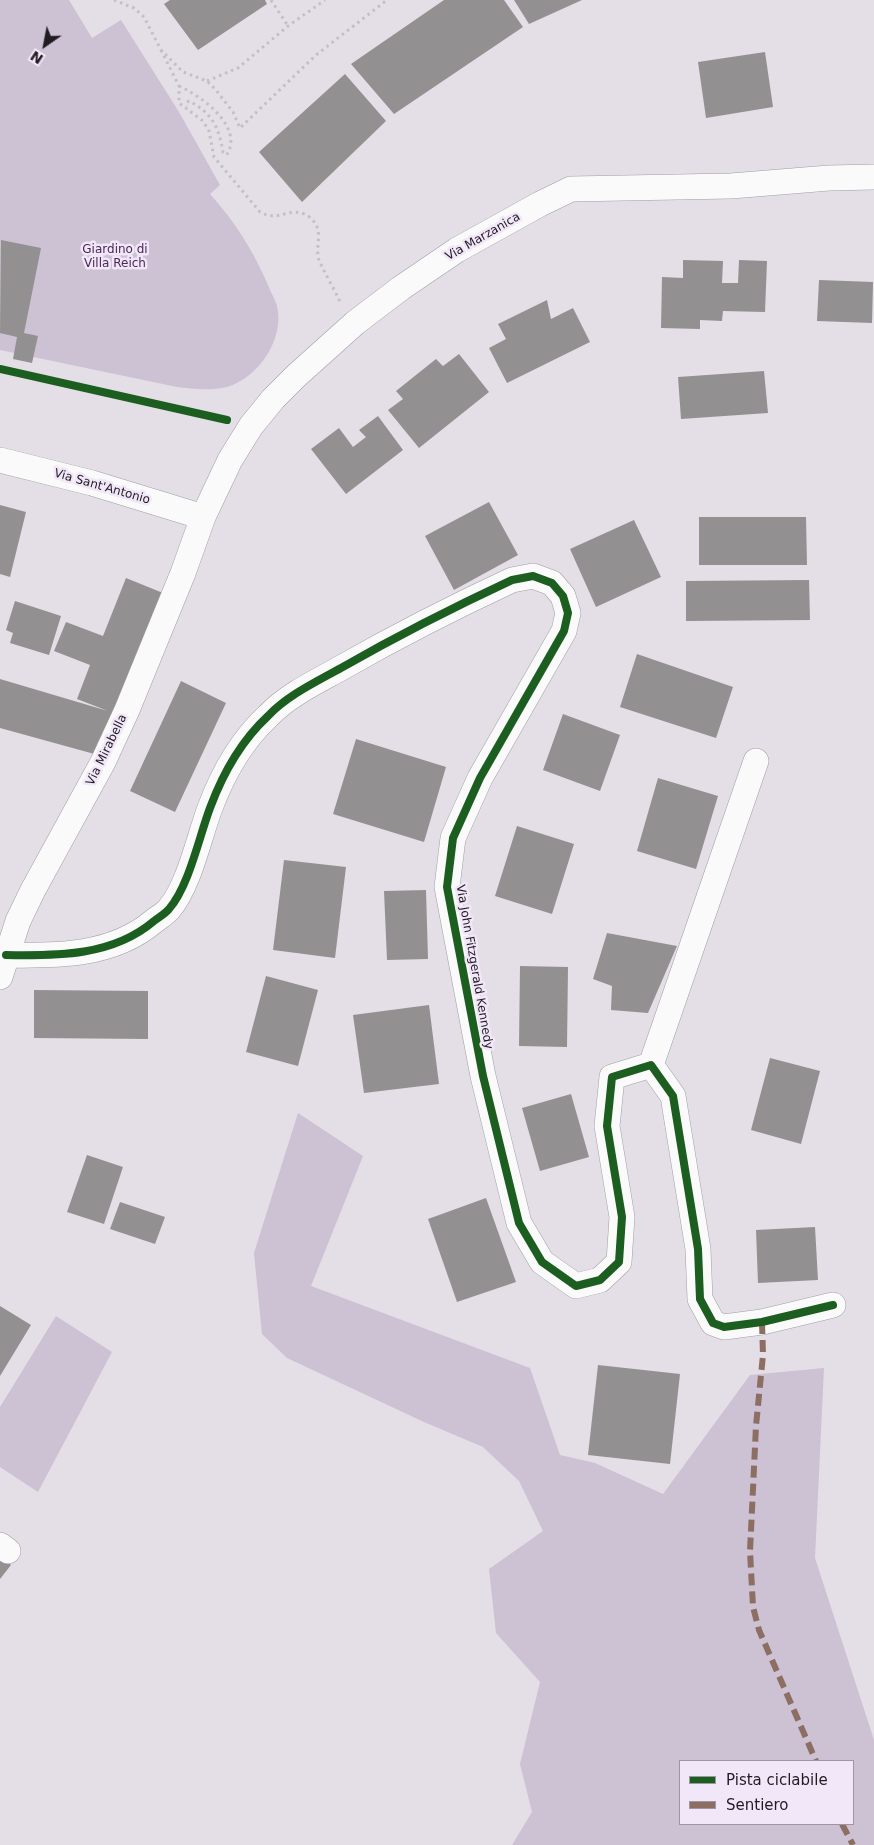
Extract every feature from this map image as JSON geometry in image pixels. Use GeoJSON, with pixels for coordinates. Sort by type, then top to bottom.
{"type":"FeatureCollection","features":[{"type":"Feature","properties":{"kind":"street","name":"Via Marzanica"},"geometry":{"type":"LineString","coordinates":[[204,517],[235,452],[250,426],[296,376],[355,323],[401,288],[457,250],[540,204],[571,189],[731,186],[829,178],[874,177]]}},
{"type":"Feature","properties":{"kind":"street","name":"Via Sant'Antonio"},"geometry":{"type":"LineString","coordinates":[[0,460],[92,483],[204,517]]}},
{"type":"Feature","properties":{"kind":"street","name":"Via Mirabella"},"geometry":{"type":"LineString","coordinates":[[3,966],[18,922],[33,890],[103,762],[127,710],[204,517]]}},
{"type":"Feature","properties":{"kind":"street","name":"Via John Fitzgerald Kennedy"},"geometry":{"type":"LineString","coordinates":[[3,966],[49,956],[88,951],[120,942],[143,931],[169,909],[184,883],[210,807],[224,775],[243,742],[269,714],[313,683],[383,644],[512,580],[533,576],[552,583],[563,596],[568,613],[564,632],[480,778],[453,838],[447,887],[483,1076],[519,1223],[542,1262],[576,1286],[600,1280],[619,1262],[622,1217],[607,1126],[612,1077],[651,1065]]}},
{"type":"Feature","properties":{"kind":"street"},"geometry":{"type":"LineString","coordinates":[[756,761],[651,1065],[673,1096],[698,1249],[700,1299],[713,1323],[724,1327],[762,1322],[833,1305]]}},
{"type":"Feature","properties":{"kind":"path"},"geometry":{"type":"LineString","coordinates":[[114,0],[134,8],[144,17],[179,86],[179,103],[203,121],[208,131],[214,157],[260,212],[269,217],[301,213],[310,218],[316,225],[319,237],[317,248],[319,259],[342,308]]}},
{"type":"Feature","properties":{"kind":"path"},"geometry":{"type":"LineString","coordinates":[[122,4],[126,0]]}},
{"type":"Feature","properties":{"kind":"path"},"geometry":{"type":"LineString","coordinates":[[272,0],[288,26]]}},
{"type":"Feature","properties":{"kind":"path"},"geometry":{"type":"LineString","coordinates":[[207,81],[238,68],[288,26],[325,0]]}},
{"type":"Feature","properties":{"kind":"path"},"geometry":{"type":"LineString","coordinates":[[161,50],[183,72],[207,81],[233,112],[240,128],[316,55],[388,0]]}},
{"type":"Feature","properties":{"kind":"path"},"geometry":{"type":"LineString","coordinates":[[179,86],[202,99],[218,112],[229,134],[230,144],[228,153],[223,152],[216,124],[208,115],[194,104],[188,102],[186,105],[191,111]]}},
{"type":"Feature","properties":{"kind":"green space","name":"Giardino di Villa Reich"},"geometry":{"type":"Polygon","coordinates":[[[0,0],[69,0],[92,38],[121,20],[179,112],[220,185],[210,194],[228,215],[250,248],[277,306],[277,331],[273,344],[267,356],[249,375],[227,387],[195,389],[177,387],[0,350],[0,0]]]}},
{"type":"Feature","properties":{"kind":"green space"},"geometry":{"type":"Polygon","coordinates":[[[298,1113],[363,1156],[311,1286],[530,1368],[560,1455],[595,1463],[663,1494],[750,1375],[824,1368],[815,1558],[874,1740],[874,1845],[512,1845],[532,1812],[520,1764],[540,1682],[496,1633],[489,1569],[543,1531],[519,1481],[483,1447],[424,1422],[287,1358],[262,1334],[254,1253],[298,1113]]]}},
{"type":"Feature","properties":{"kind":"green space"},"geometry":{"type":"Polygon","coordinates":[[[56,1316],[112,1352],[38,1492],[0,1467],[0,1407],[56,1316]]]}},
{"type":"Feature","properties":{"kind":"building"},"geometry":{"type":"Polygon","coordinates":[[[170,0],[265,0],[267,4],[198,50],[164,4],[170,0]]]}},
{"type":"Feature","properties":{"kind":"building"},"geometry":{"type":"Polygon","coordinates":[[[444,0],[504,0],[523,27],[394,114],[351,64],[444,0]]]}},
{"type":"Feature","properties":{"kind":"building"},"geometry":{"type":"Polygon","coordinates":[[[514,0],[582,0],[529,24],[514,0]]]}},
{"type":"Feature","properties":{"kind":"building"},"geometry":{"type":"Polygon","coordinates":[[[765,52],[773,107],[706,118],[698,62],[765,52]]]}},
{"type":"Feature","properties":{"kind":"building"},"geometry":{"type":"Polygon","coordinates":[[[345,74],[386,121],[302,202],[259,152],[345,74]]]}},
{"type":"Feature","properties":{"kind":"building"},"geometry":{"type":"Polygon","coordinates":[[[1,240],[41,248],[24,333],[38,336],[32,363],[13,359],[17,337],[0,333],[1,240]]]}},
{"type":"Feature","properties":{"kind":"building"},"geometry":{"type":"Polygon","coordinates":[[[683,260],[723,261],[722,283],[738,283],[739,260],[767,261],[765,312],[723,311],[722,321],[700,320],[700,329],[661,328],[662,277],[683,278],[683,260]]]}},
{"type":"Feature","properties":{"kind":"building"},"geometry":{"type":"Polygon","coordinates":[[[819,280],[873,282],[872,323],[817,321],[819,280]]]}},
{"type":"Feature","properties":{"kind":"building"},"geometry":{"type":"Polygon","coordinates":[[[547,300],[551,319],[573,308],[590,342],[507,383],[489,348],[506,339],[498,324],[547,300]]]}},
{"type":"Feature","properties":{"kind":"building"},"geometry":{"type":"Polygon","coordinates":[[[459,354],[489,392],[419,448],[388,410],[403,399],[396,391],[436,359],[443,366],[459,354]]]}},
{"type":"Feature","properties":{"kind":"building"},"geometry":{"type":"Polygon","coordinates":[[[764,371],[768,413],[681,419],[678,377],[764,371]]]}},
{"type":"Feature","properties":{"kind":"building"},"geometry":{"type":"Polygon","coordinates":[[[378,416],[403,450],[346,494],[311,449],[339,428],[353,447],[366,437],[359,430],[378,416]]]}},
{"type":"Feature","properties":{"kind":"building"},"geometry":{"type":"Polygon","coordinates":[[[489,502],[518,555],[454,590],[425,536],[489,502]]]}},
{"type":"Feature","properties":{"kind":"building"},"geometry":{"type":"Polygon","coordinates":[[[0,505],[26,512],[10,577],[0,574],[0,505]]]}},
{"type":"Feature","properties":{"kind":"building"},"geometry":{"type":"Polygon","coordinates":[[[699,517],[806,517],[807,565],[699,565],[699,517]]]}},
{"type":"Feature","properties":{"kind":"building"},"geometry":{"type":"Polygon","coordinates":[[[634,520],[661,577],[596,607],[570,549],[634,520]]]}},
{"type":"Feature","properties":{"kind":"building"},"geometry":{"type":"Polygon","coordinates":[[[126,578],[163,593],[98,755],[0,728],[0,679],[108,711],[77,699],[90,665],[54,651],[66,622],[103,636],[126,578]]]}},
{"type":"Feature","properties":{"kind":"building"},"geometry":{"type":"Polygon","coordinates":[[[809,580],[810,620],[686,621],[686,581],[809,580]]]}},
{"type":"Feature","properties":{"kind":"building"},"geometry":{"type":"Polygon","coordinates":[[[15,601],[61,616],[49,655],[10,643],[13,633],[6,630],[15,601]]]}},
{"type":"Feature","properties":{"kind":"building"},"geometry":{"type":"Polygon","coordinates":[[[637,654],[733,687],[716,738],[620,707],[637,654]]]}},
{"type":"Feature","properties":{"kind":"building"},"geometry":{"type":"Polygon","coordinates":[[[181,681],[226,703],[175,812],[130,791],[181,681]]]}},
{"type":"Feature","properties":{"kind":"building"},"geometry":{"type":"Polygon","coordinates":[[[563,714],[620,735],[600,791],[543,770],[563,714]]]}},
{"type":"Feature","properties":{"kind":"building"},"geometry":{"type":"Polygon","coordinates":[[[356,739],[446,767],[424,842],[333,814],[356,739]]]}},
{"type":"Feature","properties":{"kind":"building"},"geometry":{"type":"Polygon","coordinates":[[[658,778],[718,796],[696,869],[637,851],[658,778]]]}},
{"type":"Feature","properties":{"kind":"building"},"geometry":{"type":"Polygon","coordinates":[[[517,826],[574,844],[552,914],[495,896],[517,826]]]}},
{"type":"Feature","properties":{"kind":"building"},"geometry":{"type":"Polygon","coordinates":[[[284,860],[346,867],[335,958],[273,950],[284,860]]]}},
{"type":"Feature","properties":{"kind":"building"},"geometry":{"type":"Polygon","coordinates":[[[426,890],[428,959],[387,960],[384,891],[426,890]]]}},
{"type":"Feature","properties":{"kind":"building"},"geometry":{"type":"Polygon","coordinates":[[[607,933],[677,946],[648,1013],[611,1010],[612,986],[593,979],[607,933]]]}},
{"type":"Feature","properties":{"kind":"building"},"geometry":{"type":"Polygon","coordinates":[[[520,966],[568,967],[567,1047],[519,1046],[520,966]]]}},
{"type":"Feature","properties":{"kind":"building"},"geometry":{"type":"Polygon","coordinates":[[[266,976],[318,990],[298,1066],[246,1052],[266,976]]]}},
{"type":"Feature","properties":{"kind":"building"},"geometry":{"type":"Polygon","coordinates":[[[34,990],[148,991],[148,1039],[34,1038],[34,990]]]}},
{"type":"Feature","properties":{"kind":"building"},"geometry":{"type":"Polygon","coordinates":[[[429,1005],[439,1084],[364,1093],[353,1015],[429,1005]]]}},
{"type":"Feature","properties":{"kind":"building"},"geometry":{"type":"Polygon","coordinates":[[[770,1058],[820,1071],[801,1144],[751,1130],[770,1058]]]}},
{"type":"Feature","properties":{"kind":"building"},"geometry":{"type":"Polygon","coordinates":[[[571,1094],[589,1157],[540,1171],[522,1108],[571,1094]]]}},
{"type":"Feature","properties":{"kind":"building"},"geometry":{"type":"Polygon","coordinates":[[[87,1155],[123,1167],[104,1224],[67,1212],[87,1155]]]}},
{"type":"Feature","properties":{"kind":"building"},"geometry":{"type":"Polygon","coordinates":[[[486,1198],[516,1282],[457,1302],[428,1219],[486,1198]]]}},
{"type":"Feature","properties":{"kind":"building"},"geometry":{"type":"Polygon","coordinates":[[[120,1202],[165,1217],[155,1244],[110,1229],[120,1202]]]}},
{"type":"Feature","properties":{"kind":"building"},"geometry":{"type":"Polygon","coordinates":[[[815,1227],[818,1280],[758,1283],[756,1230],[815,1227]]]}},
{"type":"Feature","properties":{"kind":"building"},"geometry":{"type":"Polygon","coordinates":[[[0,1306],[31,1325],[0,1376],[0,1306]]]}},
{"type":"Feature","properties":{"kind":"building"},"geometry":{"type":"Polygon","coordinates":[[[598,1365],[680,1374],[670,1464],[588,1455],[598,1365]]]}},
{"type":"Feature","properties":{"kind":"building"},"geometry":{"type":"Polygon","coordinates":[[[0,1557],[11,1565],[0,1579],[0,1557]]]}},
{"type":"Feature","properties":{"kind":"marked path"},"geometry":{"type":"LineString","coordinates":[[762,1322],[763,1355],[756,1426],[750,1551],[753,1607],[759,1630],[816,1760]]}},
{"type":"Feature","properties":{"kind":"marked path"},"geometry":{"type":"LineString","coordinates":[[843,1825],[853,1845]]}},
{"type":"Feature","properties":{"kind":"cycle path"},"geometry":{"type":"LineString","coordinates":[[0,369],[227,420]]}},
{"type":"Feature","properties":{"kind":"cycle path"},"geometry":{"type":"LineString","coordinates":[[6,955],[65,954],[84,951],[103,947],[138,933],[166,912],[176,899],[188,875],[210,808],[227,770],[249,736],[276,708],[303,689],[383,645],[447,611],[512,580],[533,576],[552,583],[563,596],[568,613],[564,631],[480,778],[453,838],[447,887],[483,1076],[519,1223],[542,1262],[576,1286],[600,1280],[619,1262],[622,1217],[607,1126],[612,1077],[651,1065],[673,1096],[698,1249],[700,1299],[713,1323],[724,1327],[762,1322],[833,1305]]}}]}
